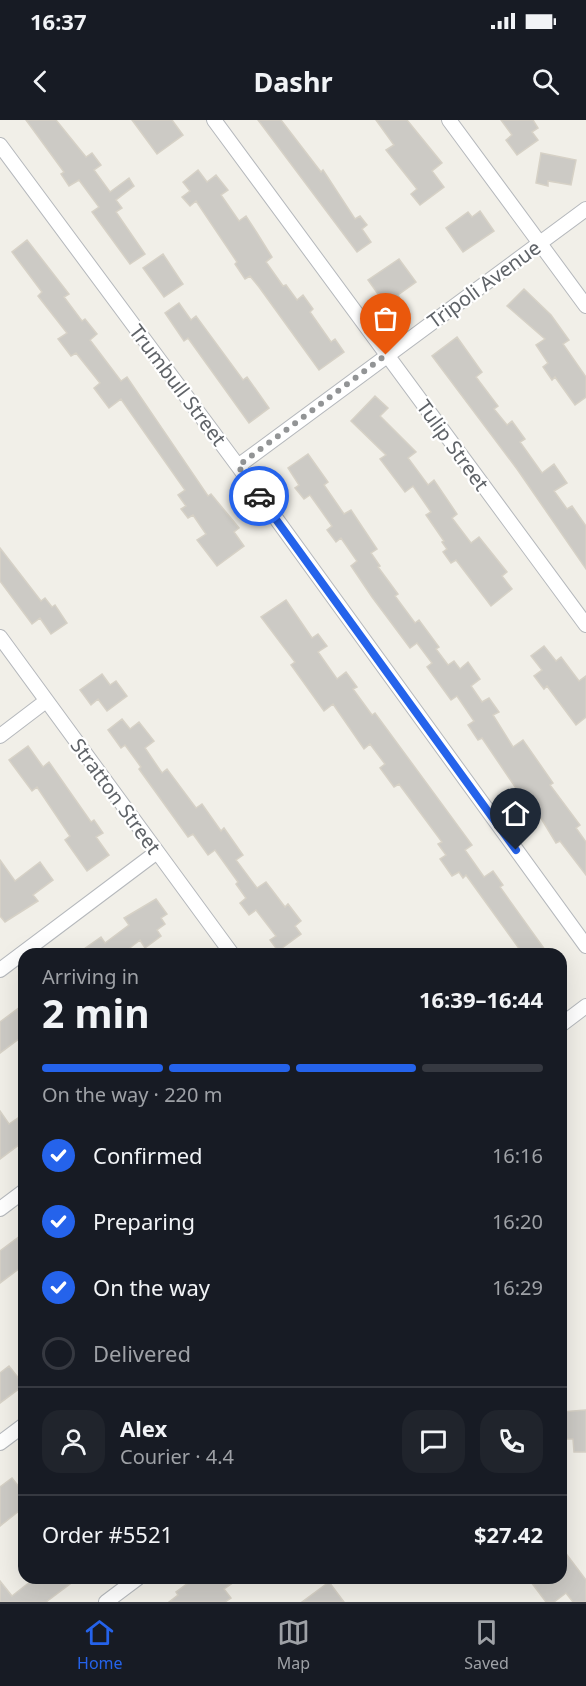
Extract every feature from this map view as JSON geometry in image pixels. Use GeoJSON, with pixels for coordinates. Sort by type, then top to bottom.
{"type":"FeatureCollection","features":[{"type":"Feature","properties":{"kind":"street","name":"Tulip Street"},"geometry":{"type":"LineString","coordinates":[[214,120],[586,625]]}},
{"type":"Feature","properties":{"kind":"street"},"geometry":{"type":"LineString","coordinates":[[449,120],[586,306]]}},
{"type":"Feature","properties":{"kind":"street","name":"Trumbull Street"},"geometry":{"type":"LineString","coordinates":[[0,145],[238,466],[586,946]]}},
{"type":"Feature","properties":{"kind":"street","name":"Tripoli Avenue"},"geometry":{"type":"LineString","coordinates":[[238,466],[586,209]]}},
{"type":"Feature","properties":{"kind":"street","name":"Stratton Street"},"geometry":{"type":"LineString","coordinates":[[0,637],[228,948]]}},
{"type":"Feature","properties":{"kind":"street"},"geometry":{"type":"LineString","coordinates":[[0,736],[46,701]]}},
{"type":"Feature","properties":{"kind":"street"},"geometry":{"type":"LineString","coordinates":[[29,948],[157,852]]}},
{"type":"Feature","properties":{"kind":"street"},"geometry":{"type":"LineString","coordinates":[[0,970],[18,956]]}},
{"type":"Feature","properties":{"kind":"street"},"geometry":{"type":"LineString","coordinates":[[567,1020],[586,1006]]}},
{"type":"Feature","properties":{"kind":"street"},"geometry":{"type":"LineString","coordinates":[[0,1209],[18,1196]]}},
{"type":"Feature","properties":{"kind":"street"},"geometry":{"type":"LineString","coordinates":[[0,1443],[18,1430]]}},
{"type":"Feature","properties":{"kind":"street"},"geometry":{"type":"LineString","coordinates":[[106,1602],[130,1584]]}},
{"type":"Feature","properties":{"kind":"building"},"geometry":{"type":"Polygon","coordinates":[[[26,120],[56,120],[86,157],[92,153],[101,165],[94,170],[110,192],[129,178],[134,186],[116,200],[122,208],[116,212],[145,254],[130,264],[92,212],[99,207],[79,180],[69,186],[61,174],[64,172],[26,120]]]}},
{"type":"Feature","properties":{"kind":"building"},"geometry":{"type":"Polygon","coordinates":[[[132,120],[172,120],[183,135],[157,154],[132,120]]]}},
{"type":"Feature","properties":{"kind":"building"},"geometry":{"type":"Polygon","coordinates":[[[258,120],[281,120],[321,172],[323,170],[355,219],[360,216],[367,225],[362,229],[371,242],[357,252],[258,120]]]}},
{"type":"Feature","properties":{"kind":"building"},"geometry":{"type":"Polygon","coordinates":[[[376,120],[407,120],[442,163],[432,171],[444,187],[420,205],[411,194],[417,189],[386,150],[394,145],[376,120]]]}},
{"type":"Feature","properties":{"kind":"building"},"geometry":{"type":"Polygon","coordinates":[[[501,120],[533,120],[538,128],[532,132],[538,140],[517,155],[506,140],[512,135],[501,120]]]}},
{"type":"Feature","properties":{"kind":"building"},"geometry":{"type":"Polygon","coordinates":[[[541,153],[576,160],[571,185],[548,181],[548,186],[536,183],[541,153]]]}},
{"type":"Feature","properties":{"kind":"building"},"geometry":{"type":"Polygon","coordinates":[[[198,170],[207,182],[216,175],[228,190],[221,195],[239,221],[246,216],[272,257],[266,262],[283,286],[286,285],[297,300],[303,295],[313,309],[310,312],[331,342],[335,339],[344,352],[319,370],[259,287],[250,276],[245,279],[235,264],[237,262],[196,201],[190,206],[182,197],[190,191],[183,182],[198,170]]]}},
{"type":"Feature","properties":{"kind":"building"},"geometry":{"type":"Polygon","coordinates":[[[480,211],[494,231],[463,252],[446,228],[468,212],[472,217],[480,211]]]}},
{"type":"Feature","properties":{"kind":"building"},"geometry":{"type":"Polygon","coordinates":[[[27,240],[69,294],[64,297],[82,321],[85,319],[97,334],[90,340],[121,381],[127,377],[208,496],[211,494],[239,528],[234,532],[244,546],[217,566],[197,540],[206,534],[193,515],[188,518],[181,509],[186,506],[178,495],[185,490],[121,399],[109,408],[94,388],[100,383],[76,353],[71,356],[58,339],[67,333],[38,296],[42,292],[12,252],[27,240]]]}},
{"type":"Feature","properties":{"kind":"building"},"geometry":{"type":"Polygon","coordinates":[[[163,254],[183,284],[164,297],[143,268],[163,254]]]}},
{"type":"Feature","properties":{"kind":"building"},"geometry":{"type":"Polygon","coordinates":[[[399,259],[416,282],[398,295],[402,302],[390,311],[368,280],[399,259]]]}},
{"type":"Feature","properties":{"kind":"building"},"geometry":{"type":"Polygon","coordinates":[[[524,289],[551,315],[569,340],[563,344],[586,377],[586,397],[575,405],[555,377],[552,380],[543,367],[548,363],[536,345],[545,339],[507,306],[524,289]]]}},
{"type":"Feature","properties":{"kind":"building"},"geometry":{"type":"Polygon","coordinates":[[[179,303],[191,320],[196,316],[243,380],[247,377],[269,408],[249,423],[188,338],[184,341],[165,313],[179,303]]]}},
{"type":"Feature","properties":{"kind":"building"},"geometry":{"type":"Polygon","coordinates":[[[457,337],[482,372],[476,377],[498,406],[494,409],[507,425],[512,421],[525,439],[520,442],[542,473],[554,464],[567,483],[554,491],[567,509],[572,506],[586,526],[586,569],[517,469],[432,356],[457,337]]]}},
{"type":"Feature","properties":{"kind":"building"},"geometry":{"type":"Polygon","coordinates":[[[375,396],[388,408],[380,416],[416,452],[408,458],[428,485],[434,480],[457,514],[452,518],[471,543],[479,537],[507,572],[502,576],[512,589],[491,606],[456,560],[451,563],[443,552],[447,549],[442,542],[444,541],[426,515],[431,512],[413,486],[405,492],[380,459],[386,455],[351,421],[375,396]]]}},
{"type":"Feature","properties":{"kind":"building"},"geometry":{"type":"Polygon","coordinates":[[[308,454],[328,482],[324,485],[344,514],[351,510],[377,549],[371,553],[380,566],[378,567],[398,594],[395,596],[415,623],[419,620],[439,647],[436,649],[448,665],[454,661],[460,669],[468,662],[480,679],[471,686],[482,702],[489,698],[499,712],[493,715],[513,747],[523,740],[553,783],[550,785],[580,825],[576,828],[586,842],[586,875],[560,841],[556,843],[530,800],[526,803],[482,738],[478,740],[468,725],[474,721],[457,696],[451,700],[427,667],[432,663],[417,643],[410,648],[372,597],[351,566],[357,561],[341,538],[336,542],[327,530],[332,526],[310,495],[304,499],[295,488],[299,485],[288,468],[308,454]]]}},
{"type":"Feature","properties":{"kind":"building"},"geometry":{"type":"Polygon","coordinates":[[[0,548],[41,601],[45,598],[52,607],[55,605],[67,623],[51,634],[40,618],[32,624],[0,581],[0,548]]]}},
{"type":"Feature","properties":{"kind":"building"},"geometry":{"type":"Polygon","coordinates":[[[286,600],[312,638],[318,634],[327,646],[318,652],[337,679],[346,672],[357,687],[353,689],[372,715],[375,713],[472,845],[465,850],[484,877],[493,871],[503,885],[500,887],[544,948],[519,948],[466,875],[463,878],[459,872],[452,876],[440,859],[446,855],[438,844],[442,842],[399,784],[394,787],[380,768],[385,764],[370,744],[364,749],[333,704],[324,711],[291,665],[295,662],[261,617],[286,600]]]}},
{"type":"Feature","properties":{"kind":"building"},"geometry":{"type":"Polygon","coordinates":[[[544,646],[556,661],[561,657],[579,681],[586,676],[586,717],[576,725],[547,686],[544,689],[534,676],[542,670],[531,656],[544,646]]]}},
{"type":"Feature","properties":{"kind":"building"},"geometry":{"type":"Polygon","coordinates":[[[102,674],[110,685],[116,681],[127,696],[107,711],[98,699],[91,705],[80,690],[102,674]]]}},
{"type":"Feature","properties":{"kind":"building"},"geometry":{"type":"Polygon","coordinates":[[[122,719],[130,729],[139,722],[154,741],[145,748],[162,773],[167,769],[196,808],[202,804],[221,831],[224,828],[243,855],[236,860],[257,888],[266,882],[285,907],[288,904],[301,921],[295,926],[301,934],[282,948],[276,948],[270,940],[276,936],[256,910],[249,915],[240,903],[246,898],[236,884],[238,882],[215,850],[208,855],[193,834],[188,837],[139,769],[141,767],[125,745],[121,748],[108,730],[122,719]]]}},
{"type":"Feature","properties":{"kind":"building"},"geometry":{"type":"Polygon","coordinates":[[[28,746],[43,767],[49,762],[91,822],[94,820],[103,833],[96,837],[109,855],[87,871],[65,840],[70,836],[37,787],[32,791],[9,760],[28,746]]]}},
{"type":"Feature","properties":{"kind":"building"},"geometry":{"type":"Polygon","coordinates":[[[0,860],[15,881],[40,862],[53,880],[33,895],[38,901],[5,922],[0,916],[0,860]]]}},
{"type":"Feature","properties":{"kind":"building"},"geometry":{"type":"Polygon","coordinates":[[[156,899],[167,914],[161,918],[165,924],[157,930],[161,936],[145,948],[140,940],[130,948],[85,948],[101,937],[105,943],[129,925],[124,918],[156,899]]]}},
{"type":"Feature","properties":{"kind":"building"},"geometry":{"type":"Polygon","coordinates":[[[18,1008],[18,1040],[0,1053],[0,1022],[18,1008]]]}},
{"type":"Feature","properties":{"kind":"building"},"geometry":{"type":"Polygon","coordinates":[[[0,1111],[9,1124],[18,1118],[18,1146],[0,1159],[0,1111]]]}},
{"type":"Feature","properties":{"kind":"building"},"geometry":{"type":"Polygon","coordinates":[[[18,1238],[18,1270],[0,1283],[0,1251],[18,1238]]]}},
{"type":"Feature","properties":{"kind":"building"},"geometry":{"type":"Polygon","coordinates":[[[9,1366],[18,1377],[18,1390],[0,1403],[0,1373],[9,1366]]]}},
{"type":"Feature","properties":{"kind":"building"},"geometry":{"type":"Polygon","coordinates":[[[586,1410],[586,1452],[574,1452],[573,1439],[567,1439],[567,1412],[586,1410]]]}},
{"type":"Feature","properties":{"kind":"building"},"geometry":{"type":"Polygon","coordinates":[[[12,1478],[18,1486],[18,1512],[0,1526],[0,1487],[12,1478]]]}},
{"type":"Feature","properties":{"kind":"building"},"geometry":{"type":"Polygon","coordinates":[[[567,1555],[586,1580],[586,1602],[573,1602],[566,1593],[554,1602],[546,1602],[532,1584],[567,1584],[567,1555]]]}},
{"type":"Feature","properties":{"kind":"building"},"geometry":{"type":"Polygon","coordinates":[[[0,1581],[12,1596],[27,1584],[70,1584],[46,1602],[0,1602],[0,1581]]]}},
{"type":"Feature","properties":{"kind":"building"},"geometry":{"type":"Polygon","coordinates":[[[187,1584],[231,1584],[224,1589],[231,1598],[225,1602],[169,1602],[178,1595],[176,1592],[187,1584]]]}},
{"type":"Feature","properties":{"kind":"building"},"geometry":{"type":"Polygon","coordinates":[[[326,1584],[330,1584],[344,1602],[302,1602],[326,1584]]]}},
{"type":"Feature","properties":{"kind":"way so far"},"geometry":{"type":"LineString","coordinates":[[259,496],[238,466],[386,355]]}},
{"type":"Feature","properties":{"kind":"route"},"geometry":{"type":"LineString","coordinates":[[259,496],[516,850]]}}]}
